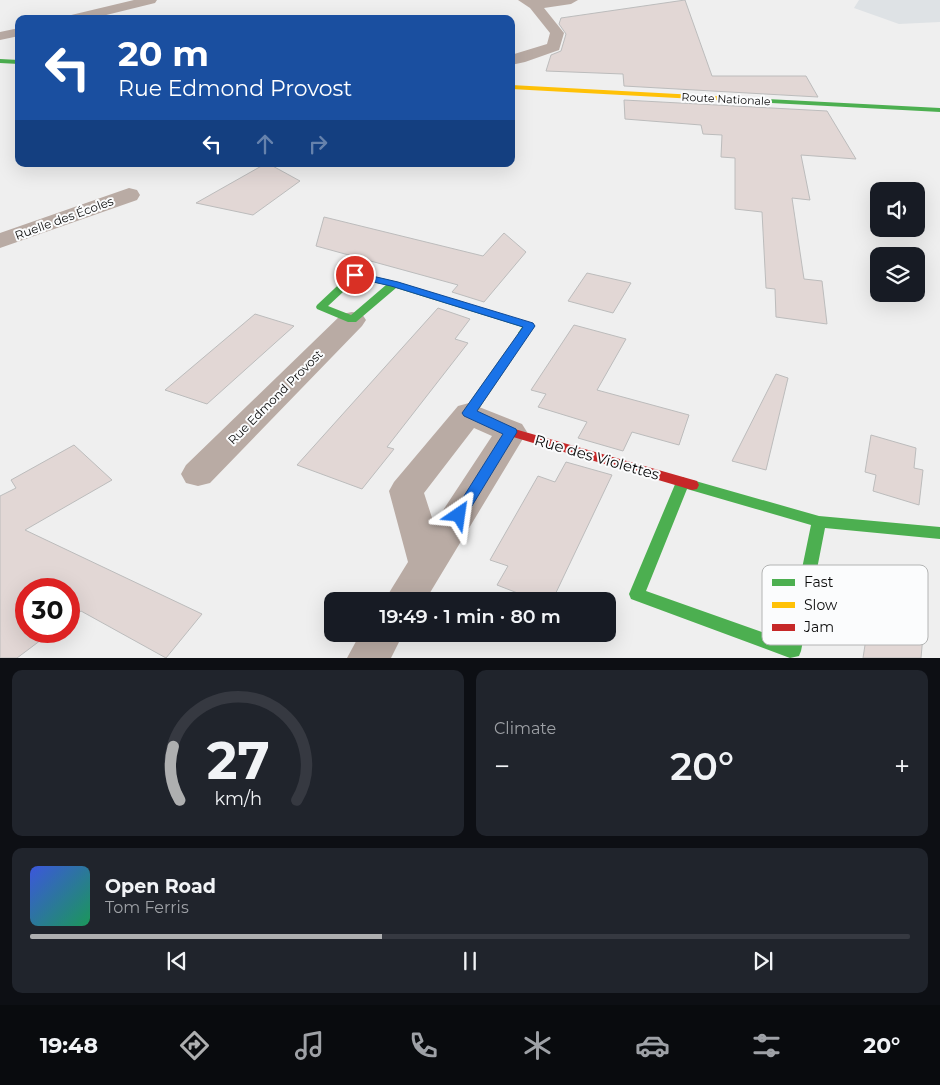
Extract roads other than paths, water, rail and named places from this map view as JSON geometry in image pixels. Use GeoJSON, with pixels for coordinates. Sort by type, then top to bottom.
{"type":"FeatureCollection","features":[{"type":"Feature","properties":{"kind":"street"},"geometry":{"type":"LineString","coordinates":[[88,15],[150,0]]}},
{"type":"Feature","properties":{"kind":"street"},"geometry":{"type":"LineString","coordinates":[[530,3],[571,0]]}},
{"type":"Feature","properties":{"kind":"street"},"geometry":{"type":"LineString","coordinates":[[515,60],[554,47],[557,34],[530,3]]}},
{"type":"Feature","properties":{"kind":"street"},"geometry":{"type":"LineString","coordinates":[[0,36],[15,33]]}},
{"type":"Feature","properties":{"kind":"street"},"geometry":{"type":"LineString","coordinates":[[0,61],[15,62]]}},
{"type":"Feature","properties":{"kind":"street","name":"Route Nationale"},"geometry":{"type":"LineString","coordinates":[[515,87],[940,110]]}},
{"type":"Feature","properties":{"kind":"street","name":"Ruelle des Écoles"},"geometry":{"type":"LineString","coordinates":[[0,241],[129,194]]}},
{"type":"Feature","properties":{"kind":"street"},"geometry":{"type":"LineString","coordinates":[[352,320],[321,307],[355,275],[394,284],[529,326],[469,413],[406,491],[428,564]]}},
{"type":"Feature","properties":{"kind":"street","name":"Rue Edmond Provost"},"geometry":{"type":"LineString","coordinates":[[198,474],[352,320],[394,284]]}},
{"type":"Feature","properties":{"kind":"street"},"geometry":{"type":"LineString","coordinates":[[410,592],[511,432],[469,413]]}},
{"type":"Feature","properties":{"kind":"street","name":"Rue des Violettes"},"geometry":{"type":"LineString","coordinates":[[511,432],[819,522],[940,533]]}},
{"type":"Feature","properties":{"kind":"street"},"geometry":{"type":"LineString","coordinates":[[683,482],[637,594],[762,640]]}},
{"type":"Feature","properties":{"kind":"street"},"geometry":{"type":"LineString","coordinates":[[813,565],[819,522]]}},
{"type":"Feature","properties":{"kind":"street"},"geometry":{"type":"LineString","coordinates":[[368,658],[378,642]]}},
{"type":"Feature","properties":{"kind":"street"},"geometry":{"type":"LineString","coordinates":[[776,645],[801,654]]}}]}
